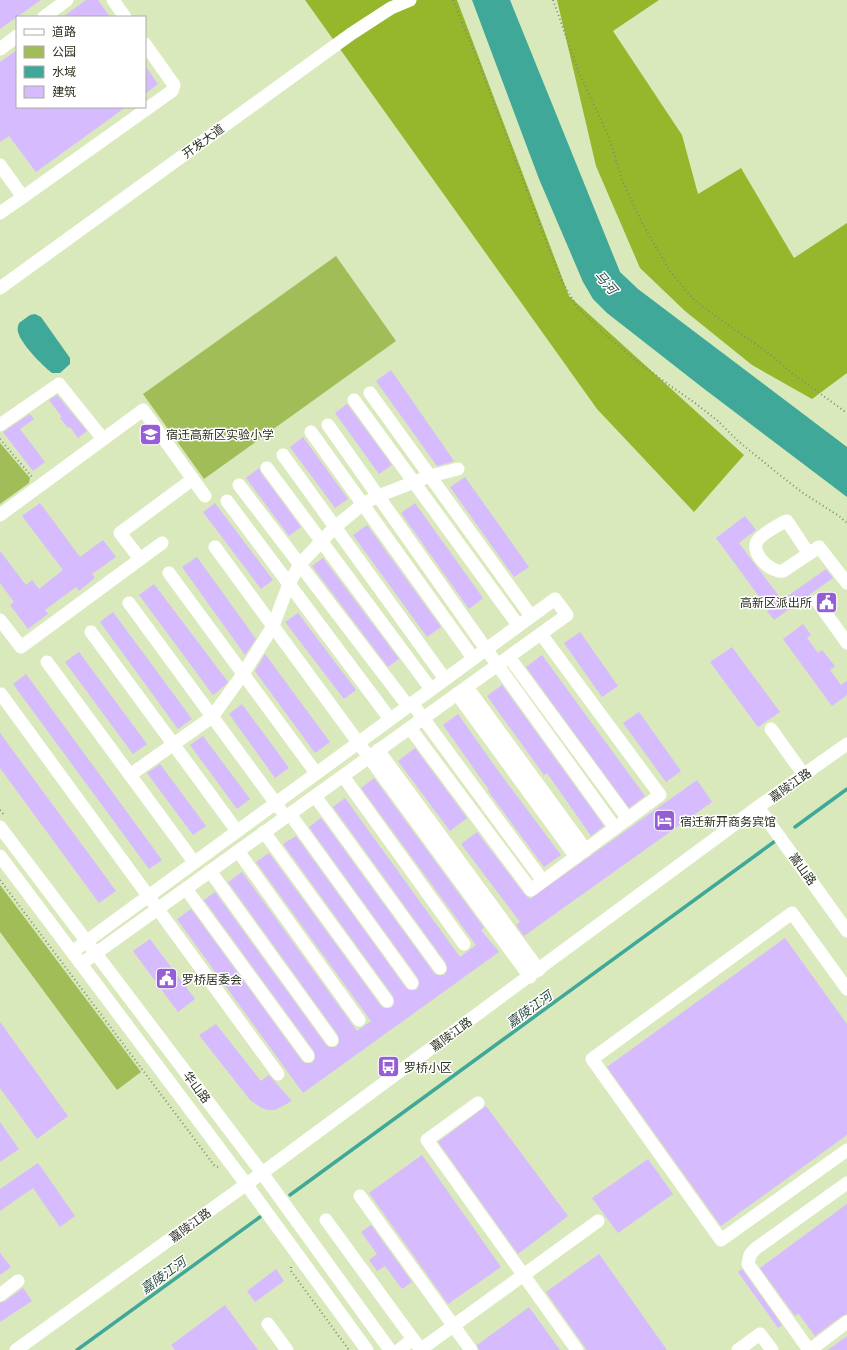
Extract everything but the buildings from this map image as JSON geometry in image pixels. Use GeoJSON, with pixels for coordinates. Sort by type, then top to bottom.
{"type":"FeatureCollection","features":[{"type":"Feature","properties":{"kind":"street"},"geometry":{"type":"LineString","coordinates":[[45,16],[67,0]]}},
{"type":"Feature","properties":{"kind":"street"},"geometry":{"type":"LineString","coordinates":[[113,0],[124,16]]}},
{"type":"Feature","properties":{"kind":"street","name":"开发大道"},"geometry":{"type":"LineString","coordinates":[[0,288],[351,34],[392,8],[410,0]]}},
{"type":"Feature","properties":{"kind":"street"},"geometry":{"type":"LineString","coordinates":[[0,48],[16,37]]}},
{"type":"Feature","properties":{"kind":"street"},"geometry":{"type":"LineString","coordinates":[[0,213],[172,91],[174,85],[146,45]]}},
{"type":"Feature","properties":{"kind":"street"},"geometry":{"type":"LineString","coordinates":[[0,165],[23,197]]}},
{"type":"Feature","properties":{"kind":"street"},"geometry":{"type":"LineString","coordinates":[[0,425],[60,384],[103,439]]}},
{"type":"Feature","properties":{"kind":"street"},"geometry":{"type":"LineString","coordinates":[[370,393],[531,616]]}},
{"type":"Feature","properties":{"kind":"street"},"geometry":{"type":"LineString","coordinates":[[354,400],[518,625]]}},
{"type":"Feature","properties":{"kind":"street"},"geometry":{"type":"LineString","coordinates":[[0,515],[143,410],[205,496]]}},
{"type":"Feature","properties":{"kind":"street"},"geometry":{"type":"LineString","coordinates":[[328,425],[486,649],[615,828]]}},
{"type":"Feature","properties":{"kind":"street"},"geometry":{"type":"LineString","coordinates":[[311,432],[473,658]]}},
{"type":"Feature","properties":{"kind":"street"},"geometry":{"type":"LineString","coordinates":[[283,455],[445,679]]}},
{"type":"Feature","properties":{"kind":"street"},"geometry":{"type":"LineString","coordinates":[[267,468],[431,689]]}},
{"type":"Feature","properties":{"kind":"street"},"geometry":{"type":"LineString","coordinates":[[130,775],[212,717],[243,674],[273,626],[289,584],[300,564],[335,527],[363,504],[378,496],[430,476],[458,469]]}},
{"type":"Feature","properties":{"kind":"street"},"geometry":{"type":"LineString","coordinates":[[140,559],[120,533],[193,479]]}},
{"type":"Feature","properties":{"kind":"street"},"geometry":{"type":"LineString","coordinates":[[239,485],[410,704],[423,718],[543,881]]}},
{"type":"Feature","properties":{"kind":"street"},"geometry":{"type":"LineString","coordinates":[[227,500],[390,719]]}},
{"type":"Feature","properties":{"kind":"street"},"geometry":{"type":"LineString","coordinates":[[1,622],[21,647],[162,543]]}},
{"type":"Feature","properties":{"kind":"street"},"geometry":{"type":"LineString","coordinates":[[215,547],[358,742],[374,754],[534,973]]}},
{"type":"Feature","properties":{"kind":"street"},"geometry":{"type":"LineString","coordinates":[[809,554],[819,548],[847,584]]}},
{"type":"Feature","properties":{"kind":"street"},"geometry":{"type":"LineString","coordinates":[[169,573],[316,773]]}},
{"type":"Feature","properties":{"kind":"street"},"geometry":{"type":"LineString","coordinates":[[72,952],[555,599],[567,615],[81,964]]}},
{"type":"Feature","properties":{"kind":"street"},"geometry":{"type":"LineString","coordinates":[[817,601],[847,643]]}},
{"type":"Feature","properties":{"kind":"street"},"geometry":{"type":"LineString","coordinates":[[129,603],[276,803],[288,816],[412,983]]}},
{"type":"Feature","properties":{"kind":"street"},"geometry":{"type":"LineString","coordinates":[[91,632],[237,831]]}},
{"type":"Feature","properties":{"kind":"street"},"geometry":{"type":"LineString","coordinates":[[410,728],[531,890],[660,796],[541,634]]}},
{"type":"Feature","properties":{"kind":"street"},"geometry":{"type":"LineString","coordinates":[[509,657],[628,819]]}},
{"type":"Feature","properties":{"kind":"street"},"geometry":{"type":"LineString","coordinates":[[47,662],[194,862]]}},
{"type":"Feature","properties":{"kind":"street"},"geometry":{"type":"LineString","coordinates":[[462,691],[581,853]]}},
{"type":"Feature","properties":{"kind":"street"},"geometry":{"type":"LineString","coordinates":[[1,694],[278,1074]]}},
{"type":"Feature","properties":{"kind":"street"},"geometry":{"type":"LineString","coordinates":[[770,729],[804,775]]}},
{"type":"Feature","properties":{"kind":"street","name":"嘉陵江路"},"geometry":{"type":"LineString","coordinates":[[16,1350],[262,1173],[758,807],[847,744]]}},
{"type":"Feature","properties":{"kind":"street"},"geometry":{"type":"LineString","coordinates":[[343,776],[464,944]]}},
{"type":"Feature","properties":{"kind":"street"},"geometry":{"type":"LineString","coordinates":[[315,796],[440,968]]}},
{"type":"Feature","properties":{"kind":"street","name":"嵩山路"},"geometry":{"type":"LineString","coordinates":[[758,807],[847,931]]}},
{"type":"Feature","properties":{"kind":"street","name":"华山路"},"geometry":{"type":"LineString","coordinates":[[0,827],[262,1173],[390,1350]]}},
{"type":"Feature","properties":{"kind":"street"},"geometry":{"type":"LineString","coordinates":[[264,832],[387,1001]]}},
{"type":"Feature","properties":{"kind":"street"},"geometry":{"type":"LineString","coordinates":[[238,852],[359,1020]]}},
{"type":"Feature","properties":{"kind":"street","name":"华山路"},"geometry":{"type":"LineString","coordinates":[[0,856],[246,1184],[367,1350]]}},
{"type":"Feature","properties":{"kind":"street"},"geometry":{"type":"LineString","coordinates":[[210,871],[332,1040]]}},
{"type":"Feature","properties":{"kind":"street"},"geometry":{"type":"LineString","coordinates":[[186,888],[308,1056]]}},
{"type":"Feature","properties":{"kind":"street"},"geometry":{"type":"LineString","coordinates":[[847,990],[792,913],[592,1059],[721,1240],[847,1150]]}},
{"type":"Feature","properties":{"kind":"street"},"geometry":{"type":"LineString","coordinates":[[478,1103],[427,1140],[577,1350]]}},
{"type":"Feature","properties":{"kind":"street"},"geometry":{"type":"LineString","coordinates":[[847,1184],[755,1249],[750,1255],[748,1264],[809,1350],[847,1322]]}},
{"type":"Feature","properties":{"kind":"street"},"geometry":{"type":"LineString","coordinates":[[360,1196],[471,1350]]}},
{"type":"Feature","properties":{"kind":"street"},"geometry":{"type":"LineString","coordinates":[[326,1220],[418,1346]]}},
{"type":"Feature","properties":{"kind":"street"},"geometry":{"type":"LineString","coordinates":[[399,1350],[418,1346],[454,1326],[598,1221]]}},
{"type":"Feature","properties":{"kind":"street"},"geometry":{"type":"LineString","coordinates":[[0,1295],[18,1281]]}},
{"type":"Feature","properties":{"kind":"street"},"geometry":{"type":"LineString","coordinates":[[268,1324],[287,1350]]}},
{"type":"Feature","properties":{"kind":"street"},"geometry":{"type":"LineString","coordinates":[[738,1350],[760,1334],[772,1350]]}},
{"type":"Feature","properties":{"kind":"path"},"geometry":{"type":"LineString","coordinates":[[453,0],[480,66],[550,252],[563,283],[577,307],[604,334],[640,364],[718,421],[738,441],[803,493],[839,516],[847,523]]}},
{"type":"Feature","properties":{"kind":"path"},"geometry":{"type":"LineString","coordinates":[[553,0],[579,73],[609,138],[622,180],[643,225],[670,271],[694,300],[770,354],[793,374],[847,413]]}},
{"type":"Feature","properties":{"kind":"path"},"geometry":{"type":"LineString","coordinates":[[0,439],[40,486]]}},
{"type":"Feature","properties":{"kind":"path"},"geometry":{"type":"LineString","coordinates":[[0,880],[214,1165],[220,1169]]}},
{"type":"Feature","properties":{"kind":"green space"},"geometry":{"type":"Polygon","coordinates":[[[305,0],[457,0],[569,296],[744,455],[694,512],[597,409],[305,0]]]}},
{"type":"Feature","properties":{"kind":"green space"},"geometry":{"type":"Polygon","coordinates":[[[557,0],[659,0],[613,31],[682,135],[698,194],[741,168],[794,258],[847,223],[847,373],[812,399],[752,365],[685,311],[640,268],[596,166],[557,0]]]}},
{"type":"Feature","properties":{"kind":"green space"},"geometry":{"type":"Polygon","coordinates":[[[336,256],[396,341],[204,479],[143,394],[336,256]]]}},
{"type":"Feature","properties":{"kind":"green space"},"geometry":{"type":"Polygon","coordinates":[[[0,443],[30,478],[29,483],[0,504],[0,443]]]}},
{"type":"Feature","properties":{"kind":"green space"},"geometry":{"type":"Polygon","coordinates":[[[0,885],[141,1072],[117,1090],[0,932],[0,885]]]}},
{"type":"Feature","properties":{"kind":"water","name":"马河"},"geometry":{"type":"Polygon","coordinates":[[[472,0],[510,0],[620,272],[638,289],[847,447],[847,497],[703,388],[607,313],[593,299],[583,282],[539,179],[472,0]]]}},
{"type":"Feature","properties":{"kind":"water"},"geometry":{"type":"Polygon","coordinates":[[[35,314],[41,317],[70,358],[70,364],[60,373],[52,373],[32,354],[20,337],[18,332],[19,323],[30,315],[35,314]]]}},
{"type":"Feature","properties":{"kind":"waterway","name":"嘉陵江河"},"geometry":{"type":"LineString","coordinates":[[795,827],[847,789]]}},
{"type":"Feature","properties":{"kind":"waterway","name":"嘉陵江河"},"geometry":{"type":"LineString","coordinates":[[290,1195],[778,839]]}},
{"type":"Feature","properties":{"kind":"waterway","name":"嘉陵江河"},"geometry":{"type":"LineString","coordinates":[[77,1350],[260,1217]]}},
{"type":"Feature","properties":{"kind":"place","name":"宿迁高新区实验小学"},"geometry":{"type":"Point","coordinates":[150,434]}},
{"type":"Feature","properties":{"kind":"place","name":"高新区派出所"},"geometry":{"type":"Point","coordinates":[827,602]}},
{"type":"Feature","properties":{"kind":"place","name":"宿迁新开商务宾馆"},"geometry":{"type":"Point","coordinates":[664,821]}},
{"type":"Feature","properties":{"kind":"place","name":"罗桥居委会"},"geometry":{"type":"Point","coordinates":[167,979]}},
{"type":"Feature","properties":{"kind":"place","name":"罗桥小区"},"geometry":{"type":"Point","coordinates":[389,1067]}}]}
